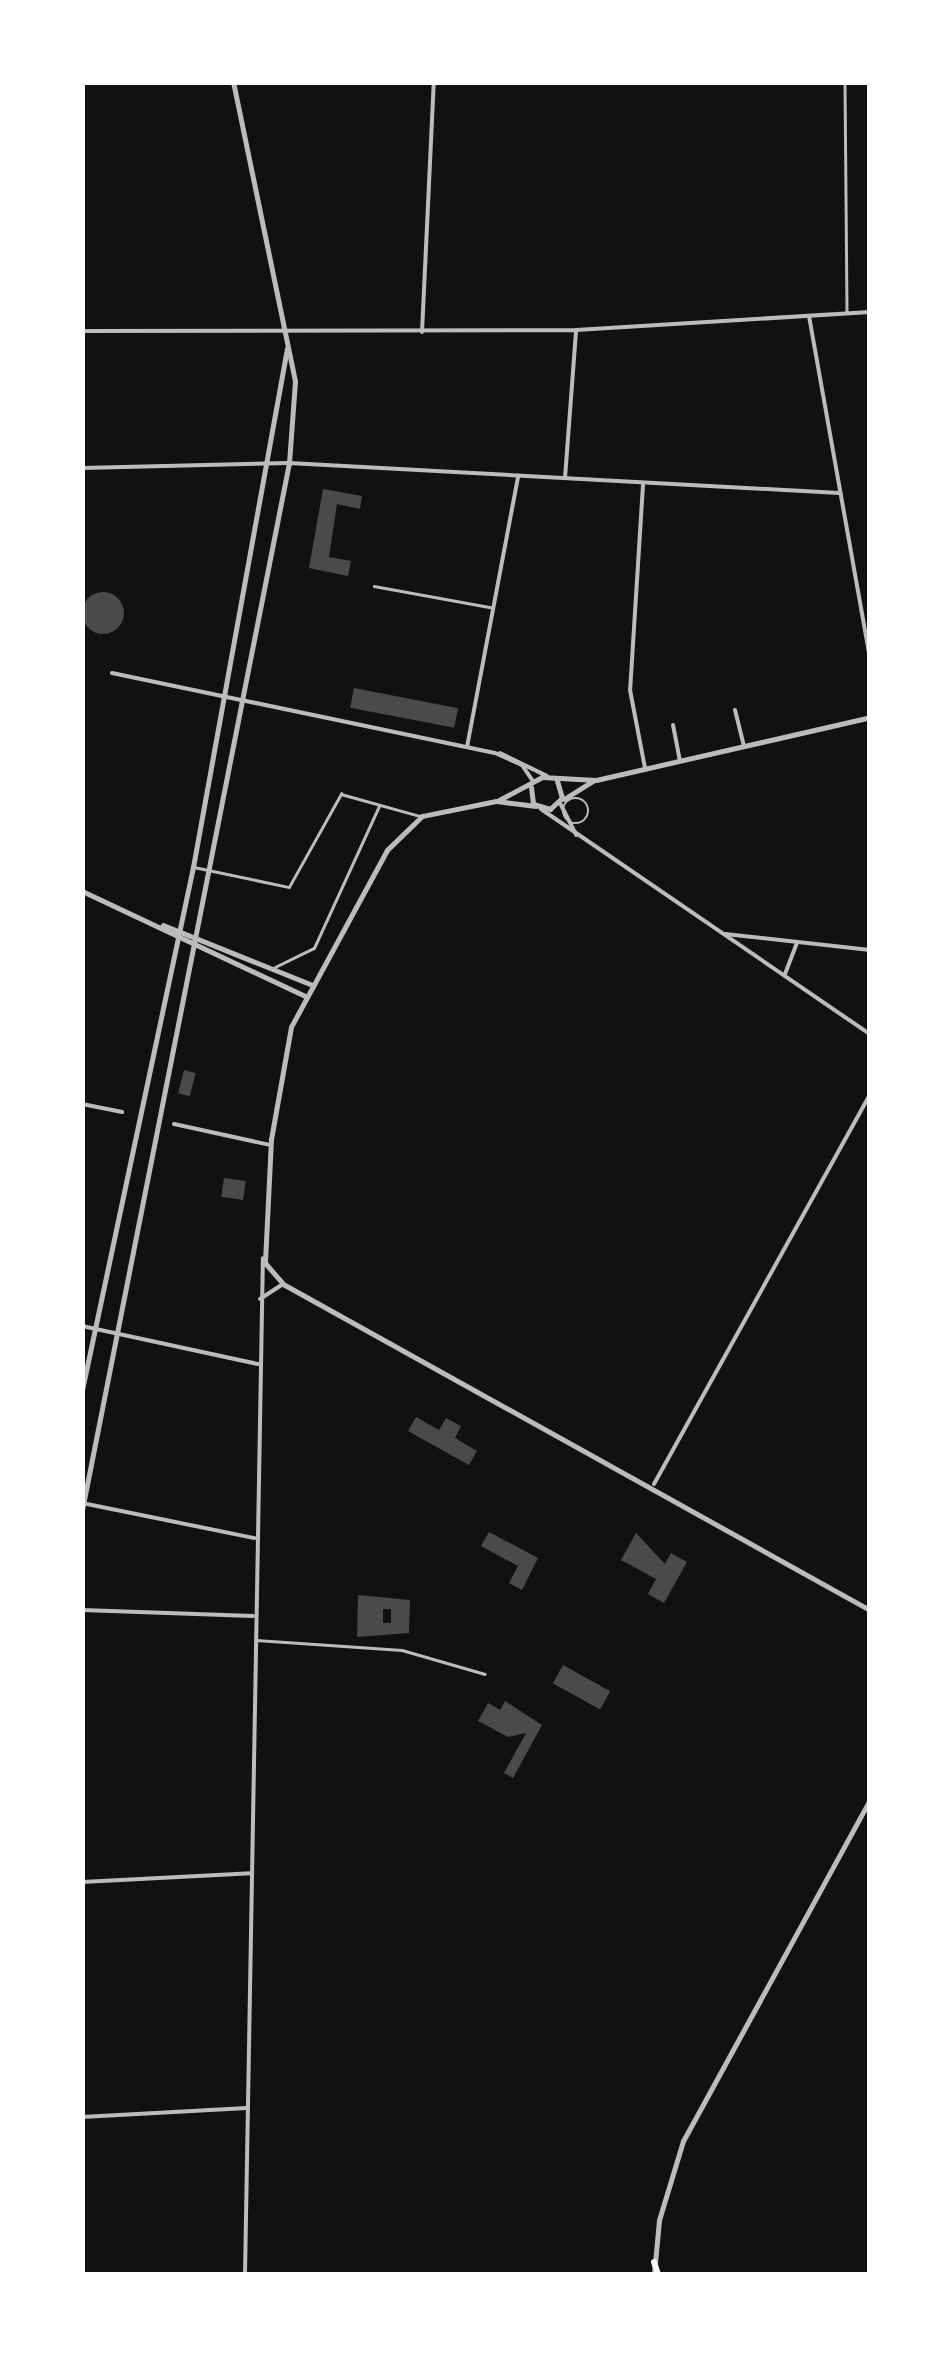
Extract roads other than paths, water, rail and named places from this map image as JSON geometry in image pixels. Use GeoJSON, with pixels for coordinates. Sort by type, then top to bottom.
{"type":"FeatureCollection","features":[{"type":"Feature","properties":{"kind":"main road"},"geometry":{"type":"LineString","coordinates":[[654,2262],[654,2274]]}},
{"type":"Feature","properties":{"kind":"street"},"geometry":{"type":"LineString","coordinates":[[233,82],[287,335],[295,399],[289,463],[247,703],[83,1505],[256,1538]]}},
{"type":"Feature","properties":{"kind":"street"},"geometry":{"type":"LineString","coordinates":[[422,332],[434,82]]}},
{"type":"Feature","properties":{"kind":"street"},"geometry":{"type":"LineString","coordinates":[[845,82],[847,314]]}},
{"type":"Feature","properties":{"kind":"street"},"geometry":{"type":"LineString","coordinates":[[82,331],[287,335],[576,330],[870,312]]}},
{"type":"Feature","properties":{"kind":"street"},"geometry":{"type":"LineString","coordinates":[[808,316],[870,657]]}},
{"type":"Feature","properties":{"kind":"street"},"geometry":{"type":"LineString","coordinates":[[565,478],[576,330]]}},
{"type":"Feature","properties":{"kind":"street"},"geometry":{"type":"LineString","coordinates":[[82,1390],[193,867],[270,463],[287,335]]}},
{"type":"Feature","properties":{"kind":"street"},"geometry":{"type":"LineString","coordinates":[[82,468],[289,463],[839,493]]}},
{"type":"Feature","properties":{"kind":"street"},"geometry":{"type":"LineString","coordinates":[[467,748],[518,476]]}},
{"type":"Feature","properties":{"kind":"street"},"geometry":{"type":"LineString","coordinates":[[642,484],[630,690],[645,768]]}},
{"type":"Feature","properties":{"kind":"street"},"geometry":{"type":"LineString","coordinates":[[374,586],[492,608]]}},
{"type":"Feature","properties":{"kind":"street"},"geometry":{"type":"LineString","coordinates":[[112,673],[467,748],[514,754],[551,778],[580,838]]}},
{"type":"Feature","properties":{"kind":"street"},"geometry":{"type":"LineString","coordinates":[[735,710],[744,746]]}},
{"type":"Feature","properties":{"kind":"street"},"geometry":{"type":"LineString","coordinates":[[193,867],[289,886],[340,794],[422,816],[496,802],[551,778],[596,780],[870,717]]}},
{"type":"Feature","properties":{"kind":"street"},"geometry":{"type":"LineString","coordinates":[[673,724],[680,760]]}},
{"type":"Feature","properties":{"kind":"street"},"geometry":{"type":"LineString","coordinates":[[496,753],[522,764],[538,807],[870,1034]]}},
{"type":"Feature","properties":{"kind":"street"},"geometry":{"type":"LineString","coordinates":[[496,802],[538,807],[560,802],[596,780]]}},
{"type":"Feature","properties":{"kind":"street"},"geometry":{"type":"LineString","coordinates":[[573,794],[589,808],[582,828],[565,816],[573,794]]}},
{"type":"Feature","properties":{"kind":"street"},"geometry":{"type":"LineString","coordinates":[[273,968],[314,948],[379,805]]}},
{"type":"Feature","properties":{"kind":"street"},"geometry":{"type":"LineString","coordinates":[[245,2274],[258,1364],[270,1145],[305,996],[394,837],[422,816]]}},
{"type":"Feature","properties":{"kind":"street"},"geometry":{"type":"LineString","coordinates":[[82,891],[305,996]]}},
{"type":"Feature","properties":{"kind":"street"},"geometry":{"type":"LineString","coordinates":[[160,925],[180,926],[312,985]]}},
{"type":"Feature","properties":{"kind":"street"},"geometry":{"type":"LineString","coordinates":[[723,934],[870,950]]}},
{"type":"Feature","properties":{"kind":"street"},"geometry":{"type":"LineString","coordinates":[[784,975],[797,942]]}},
{"type":"Feature","properties":{"kind":"street"},"geometry":{"type":"LineString","coordinates":[[654,1484],[870,1094]]}},
{"type":"Feature","properties":{"kind":"street"},"geometry":{"type":"LineString","coordinates":[[82,1104],[122,1112]]}},
{"type":"Feature","properties":{"kind":"street"},"geometry":{"type":"LineString","coordinates":[[174,1124],[270,1145]]}},
{"type":"Feature","properties":{"kind":"street"},"geometry":{"type":"LineString","coordinates":[[263,1253],[283,1284],[654,1484],[870,1610]]}},
{"type":"Feature","properties":{"kind":"street"},"geometry":{"type":"LineString","coordinates":[[260,1299],[283,1284]]}},
{"type":"Feature","properties":{"kind":"street"},"geometry":{"type":"LineString","coordinates":[[82,1326],[258,1364]]}},
{"type":"Feature","properties":{"kind":"street"},"geometry":{"type":"LineString","coordinates":[[82,1610],[255,1616]]}},
{"type":"Feature","properties":{"kind":"street"},"geometry":{"type":"LineString","coordinates":[[254,1640],[402,1650],[485,1674]]}},
{"type":"Feature","properties":{"kind":"street"},"geometry":{"type":"LineString","coordinates":[[654,2262],[666,2191],[694,2117],[870,1799]]}},
{"type":"Feature","properties":{"kind":"street"},"geometry":{"type":"LineString","coordinates":[[82,1882],[251,1872]]}},
{"type":"Feature","properties":{"kind":"street"},"geometry":{"type":"LineString","coordinates":[[82,2117],[247,2108]]}}]}
